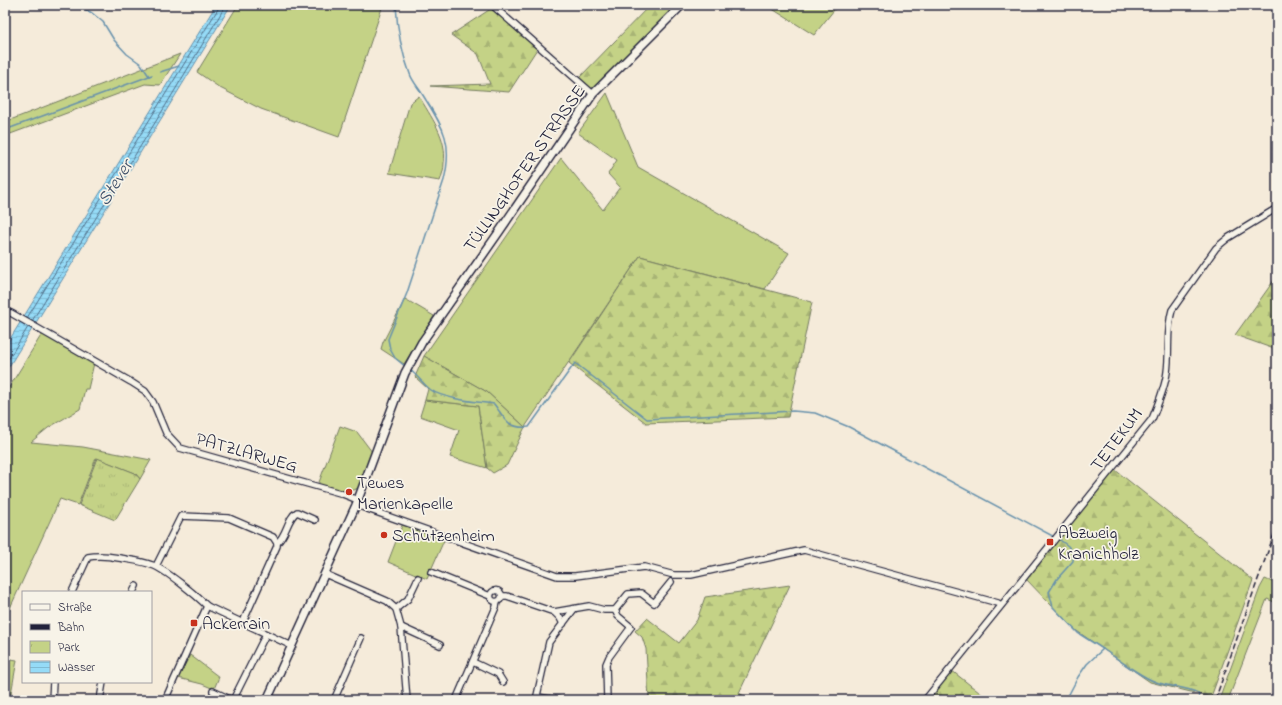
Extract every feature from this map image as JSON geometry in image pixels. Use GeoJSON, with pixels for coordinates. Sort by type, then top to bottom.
{"type":"FeatureCollection","features":[{"type":"Feature","properties":{"kind":"main road","name":"TÜLLINGHOFER STRASSE"},"geometry":{"type":"LineString","coordinates":[[357,503],[405,373],[422,342],[593,94],[682,5]]}},
{"type":"Feature","properties":{"kind":"main road"},"geometry":{"type":"LineString","coordinates":[[267,700],[357,503]]}},
{"type":"Feature","properties":{"kind":"street"},"geometry":{"type":"LineString","coordinates":[[492,5],[593,94]]}},
{"type":"Feature","properties":{"kind":"street","name":"TETEKUM"},"geometry":{"type":"LineString","coordinates":[[925,700],[1152,419],[1167,374],[1169,320],[1172,310],[1216,248],[1228,238],[1277,208]]}},
{"type":"Feature","properties":{"kind":"street","name":"PATZLARWEG"},"geometry":{"type":"LineString","coordinates":[[13,314],[132,382],[145,391],[153,402],[166,433],[180,448],[340,493],[357,503]]}},
{"type":"Feature","properties":{"kind":"street"},"geometry":{"type":"LineString","coordinates":[[357,503],[557,576],[575,576],[644,567],[674,575],[691,575],[804,550],[1001,605]]}},
{"type":"Feature","properties":{"kind":"street"},"geometry":{"type":"LineString","coordinates":[[242,622],[293,514],[298,512],[315,520]]}},
{"type":"Feature","properties":{"kind":"street"},"geometry":{"type":"LineString","coordinates":[[156,566],[181,516],[229,518],[273,537],[278,543]]}},
{"type":"Feature","properties":{"kind":"street"},"geometry":{"type":"LineString","coordinates":[[72,591],[88,557],[98,555],[144,562],[156,566],[207,606],[292,646]]}},
{"type":"Feature","properties":{"kind":"street"},"geometry":{"type":"LineString","coordinates":[[431,572],[490,596],[492,600],[497,602]]}},
{"type":"Feature","properties":{"kind":"street"},"geometry":{"type":"LineString","coordinates":[[325,574],[387,601],[396,609],[401,628],[407,700]]}},
{"type":"Feature","properties":{"kind":"street"},"geometry":{"type":"LineString","coordinates":[[396,609],[408,599],[418,578]]}},
{"type":"Feature","properties":{"kind":"street"},"geometry":{"type":"LineString","coordinates":[[615,610],[628,594],[641,593],[654,604],[671,582]]}},
{"type":"Feature","properties":{"kind":"street"},"geometry":{"type":"LineString","coordinates":[[490,596],[496,590],[500,592],[502,596]]}},
{"type":"Feature","properties":{"kind":"street"},"geometry":{"type":"LineString","coordinates":[[456,700],[497,602],[502,596]]}},
{"type":"Feature","properties":{"kind":"street"},"geometry":{"type":"LineString","coordinates":[[502,596],[507,596],[554,612],[563,624]]}},
{"type":"Feature","properties":{"kind":"street"},"geometry":{"type":"LineString","coordinates":[[165,700],[207,606]]}},
{"type":"Feature","properties":{"kind":"street"},"geometry":{"type":"LineString","coordinates":[[554,612],[589,606],[604,610],[615,610]]}},
{"type":"Feature","properties":{"kind":"street"},"geometry":{"type":"LineString","coordinates":[[559,700],[536,698],[549,642],[574,609]]}},
{"type":"Feature","properties":{"kind":"street"},"geometry":{"type":"LineString","coordinates":[[607,700],[606,664],[609,657],[631,628],[618,616],[615,610]]}},
{"type":"Feature","properties":{"kind":"street"},"geometry":{"type":"LineString","coordinates":[[401,628],[440,645]]}},
{"type":"Feature","properties":{"kind":"street"},"geometry":{"type":"LineString","coordinates":[[213,692],[232,700],[266,634]]}},
{"type":"Feature","properties":{"kind":"street"},"geometry":{"type":"LineString","coordinates":[[334,700],[361,638]]}},
{"type":"Feature","properties":{"kind":"street"},"geometry":{"type":"LineString","coordinates":[[473,662],[498,674],[504,682]]}},
{"type":"Feature","properties":{"kind":"street"},"geometry":{"type":"LineString","coordinates":[[52,700],[53,683]]}},
{"type":"Feature","properties":{"kind":"street"},"geometry":{"type":"LineString","coordinates":[[100,700],[103,683]]}},
{"type":"Feature","properties":{"kind":"green space"},"geometry":{"type":"Polygon","coordinates":[[[238,5],[383,5],[339,137],[261,109],[220,88],[197,72],[238,5]]]}},
{"type":"Feature","properties":{"kind":"green space"},"geometry":{"type":"Polygon","coordinates":[[[650,5],[680,5],[593,92],[578,79],[650,5]]]}},
{"type":"Feature","properties":{"kind":"green space"},"geometry":{"type":"Polygon","coordinates":[[[766,5],[838,5],[814,35],[766,5]]]}},
{"type":"Feature","properties":{"kind":"green space"},"geometry":{"type":"Polygon","coordinates":[[[492,8],[537,49],[509,92],[430,86],[490,84],[478,54],[451,35],[492,8]]]}},
{"type":"Feature","properties":{"kind":"green space"},"geometry":{"type":"Polygon","coordinates":[[[180,54],[160,85],[145,84],[5,136],[5,122],[180,54]]]}},
{"type":"Feature","properties":{"kind":"green space"},"geometry":{"type":"Polygon","coordinates":[[[607,93],[638,167],[789,253],[765,289],[640,256],[525,427],[487,392],[424,356],[561,158],[603,210],[620,187],[608,174],[617,160],[578,133],[607,93]]]}},
{"type":"Feature","properties":{"kind":"green space"},"geometry":{"type":"Polygon","coordinates":[[[419,96],[441,136],[445,154],[443,172],[440,181],[389,173],[410,103],[419,96]]]}},
{"type":"Feature","properties":{"kind":"green space"},"geometry":{"type":"Polygon","coordinates":[[[640,256],[812,302],[788,417],[646,423],[569,363],[640,256]]]}},
{"type":"Feature","properties":{"kind":"green space"},"geometry":{"type":"Polygon","coordinates":[[[1277,276],[1277,350],[1235,335],[1277,276]]]}},
{"type":"Feature","properties":{"kind":"green space"},"geometry":{"type":"Polygon","coordinates":[[[405,299],[434,316],[404,364],[381,349],[383,342],[405,299]]]}},
{"type":"Feature","properties":{"kind":"green space"},"geometry":{"type":"Polygon","coordinates":[[[42,334],[94,363],[88,389],[85,389],[80,409],[48,428],[31,442],[83,447],[151,460],[140,479],[135,473],[96,458],[78,505],[60,499],[5,619],[5,394],[42,334]]]}},
{"type":"Feature","properties":{"kind":"green space"},"geometry":{"type":"Polygon","coordinates":[[[424,356],[487,392],[525,427],[507,465],[493,473],[487,468],[478,406],[425,400],[428,389],[415,377],[424,356]]]}},
{"type":"Feature","properties":{"kind":"green space"},"geometry":{"type":"Polygon","coordinates":[[[425,400],[478,406],[487,468],[450,457],[459,430],[420,416],[425,400]]]}},
{"type":"Feature","properties":{"kind":"green space"},"geometry":{"type":"Polygon","coordinates":[[[340,426],[357,432],[372,452],[360,487],[352,491],[348,490],[341,492],[318,485],[340,426]]]}},
{"type":"Feature","properties":{"kind":"green space"},"geometry":{"type":"Polygon","coordinates":[[[97,458],[135,473],[140,479],[115,520],[79,505],[97,458]]]}},
{"type":"Feature","properties":{"kind":"green space"},"geometry":{"type":"Polygon","coordinates":[[[1114,469],[1253,580],[1211,697],[1150,682],[1074,629],[1025,578],[1114,469]]]}},
{"type":"Feature","properties":{"kind":"green space"},"geometry":{"type":"Polygon","coordinates":[[[403,523],[445,538],[427,579],[388,562],[403,523]]]}},
{"type":"Feature","properties":{"kind":"green space"},"geometry":{"type":"Polygon","coordinates":[[[1265,579],[1277,584],[1277,603],[1267,599],[1228,700],[1219,700],[1260,588],[1265,579]]]}},
{"type":"Feature","properties":{"kind":"green space"},"geometry":{"type":"Polygon","coordinates":[[[790,585],[739,693],[751,700],[649,700],[646,649],[642,637],[635,631],[647,618],[679,643],[697,620],[705,597],[790,585]]]}},
{"type":"Feature","properties":{"kind":"green space"},"geometry":{"type":"Polygon","coordinates":[[[190,655],[219,677],[214,689],[202,684],[178,678],[190,655]]]}},
{"type":"Feature","properties":{"kind":"green space"},"geometry":{"type":"Polygon","coordinates":[[[5,658],[17,660],[10,700],[5,700],[5,658]]]}},
{"type":"Feature","properties":{"kind":"green space"},"geometry":{"type":"Polygon","coordinates":[[[951,670],[989,700],[926,700],[951,670]]]}},
{"type":"Feature","properties":{"kind":"water","name":"Stever"},"geometry":{"type":"Polygon","coordinates":[[[216,5],[231,5],[5,373],[5,347],[216,5]]]}},
{"type":"Feature","properties":{"kind":"waterway"},"geometry":{"type":"LineString","coordinates":[[77,5],[92,13],[103,22],[114,40],[127,54],[141,64],[149,76]]}},
{"type":"Feature","properties":{"kind":"waterway"},"geometry":{"type":"LineString","coordinates":[[396,5],[400,40],[407,66],[412,78],[440,124],[444,133],[447,154],[447,166],[444,180],[407,293],[388,339],[390,349],[395,358],[406,367]]}},
{"type":"Feature","properties":{"kind":"waterway"},"geometry":{"type":"LineString","coordinates":[[160,72],[179,66]]}},
{"type":"Feature","properties":{"kind":"waterway"},"geometry":{"type":"LineString","coordinates":[[5,130],[152,75]]}},
{"type":"Feature","properties":{"kind":"waterway"},"geometry":{"type":"LineString","coordinates":[[409,369],[431,390],[444,396],[461,400],[494,404],[508,422],[512,425],[522,427],[529,427],[575,363],[647,419],[793,411],[815,413],[849,427],[1060,540],[1068,546],[1073,553],[1073,561],[1057,579],[1049,592],[1053,607],[1078,633],[1103,649],[1087,664],[1078,677],[1066,700]]}},
{"type":"Feature","properties":{"kind":"waterway"},"geometry":{"type":"LineString","coordinates":[[1103,649],[1153,681],[1184,688],[1198,693],[1200,700]]}},
{"type":"Feature","properties":{"kind":"railway"},"geometry":{"type":"LineString","coordinates":[[1215,700],[1277,526]]}},
{"type":"Feature","properties":{"kind":"place","name":"Tewes Marienkapelle"},"geometry":{"type":"Point","coordinates":[349,492]}},
{"type":"Feature","properties":{"kind":"place","name":"Schützenheim"},"geometry":{"type":"Point","coordinates":[384,535]}},
{"type":"Feature","properties":{"kind":"place","name":"Abzweig Kranichholz"},"geometry":{"type":"Point","coordinates":[1050,542]}},
{"type":"Feature","properties":{"kind":"place","name":"Ackerrain"},"geometry":{"type":"Point","coordinates":[194,623]}}]}
